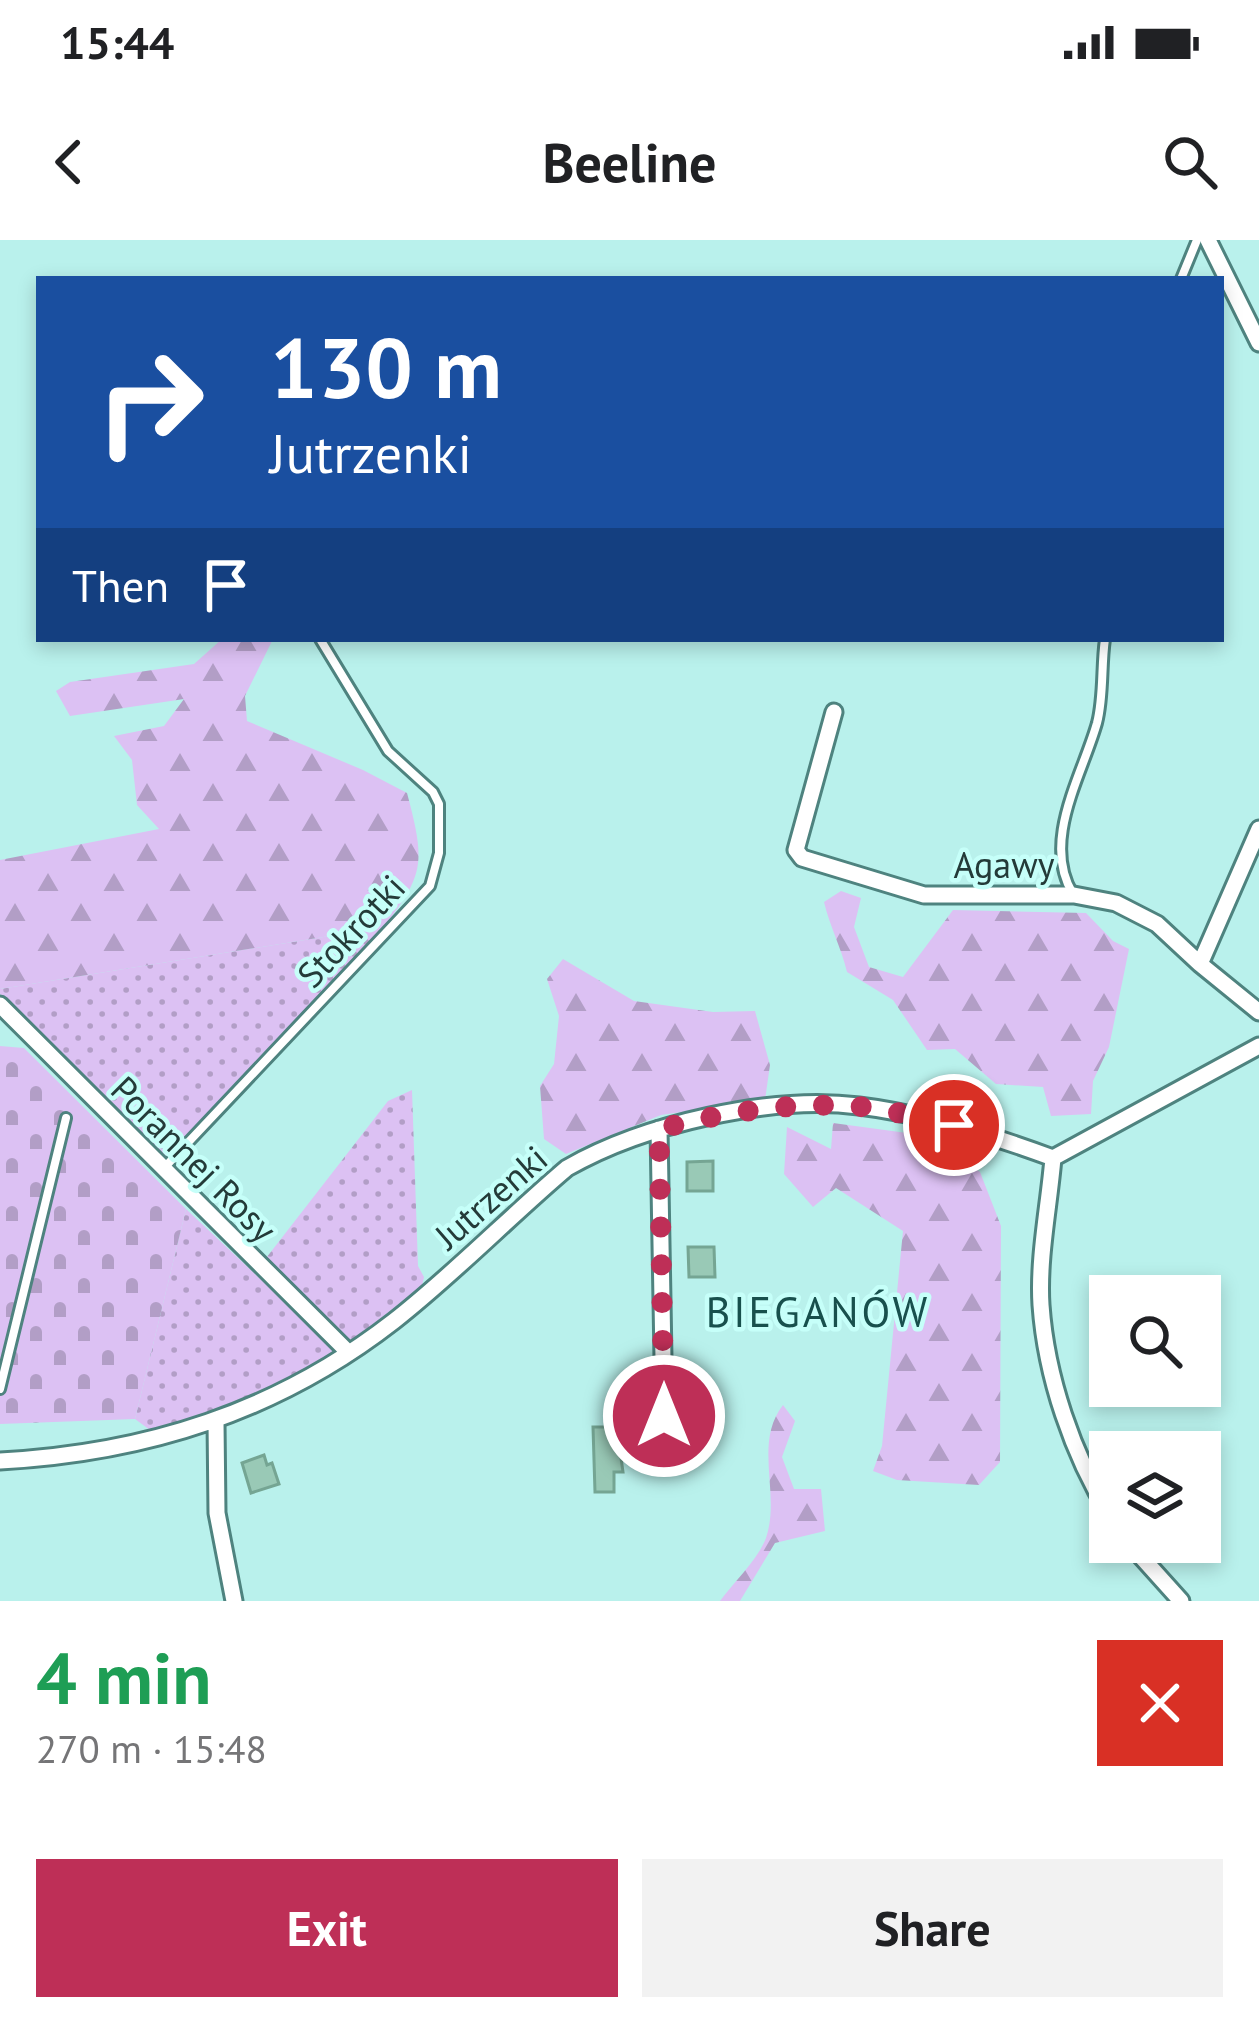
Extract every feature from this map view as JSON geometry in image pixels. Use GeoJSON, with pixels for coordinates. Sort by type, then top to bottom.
{"type":"FeatureCollection","features":[{"type":"Feature","properties":{"kind":"street"},"geometry":{"type":"LineString","coordinates":[[1208,240],[1259,343]]}},
{"type":"Feature","properties":{"kind":"street","name":"Agawy"},"geometry":{"type":"LineString","coordinates":[[835,712],[796,850],[802,858],[924,895],[1074,895],[1137,911],[1259,1012]]}},
{"type":"Feature","properties":{"kind":"street"},"geometry":{"type":"LineString","coordinates":[[1200,964],[1259,830]]}},
{"type":"Feature","properties":{"kind":"street","name":"Porannej Rosy"},"geometry":{"type":"LineString","coordinates":[[0,1005],[349,1353]]}},
{"type":"Feature","properties":{"kind":"street"},"geometry":{"type":"LineString","coordinates":[[1089,1475],[1054,1377],[1041,1304],[1053,1158],[1259,1046]]}},
{"type":"Feature","properties":{"kind":"street","name":"Jutrzenki"},"geometry":{"type":"LineString","coordinates":[[0,1461],[122,1448],[216,1422],[311,1378],[434,1288],[567,1168],[595,1152],[659,1129],[771,1109],[857,1106],[954,1125],[1053,1158]]}},
{"type":"Feature","properties":{"kind":"street"},"geometry":{"type":"LineString","coordinates":[[659,1129],[664,1416]]}},
{"type":"Feature","properties":{"kind":"street"},"geometry":{"type":"LineString","coordinates":[[216,1422],[217,1513],[234,1601]]}},
{"type":"Feature","properties":{"kind":"street"},"geometry":{"type":"LineString","coordinates":[[1147,1563],[1181,1601]]}},
{"type":"Feature","properties":{"kind":"lane"},"geometry":{"type":"LineString","coordinates":[[1182,276],[1197,240]]}},
{"type":"Feature","properties":{"kind":"lane","name":"Stokrotki"},"geometry":{"type":"LineString","coordinates":[[161,1170],[430,886],[440,853],[439,805],[433,792],[388,751],[322,642]]}},
{"type":"Feature","properties":{"kind":"lane"},"geometry":{"type":"LineString","coordinates":[[1074,895],[1064,879],[1060,849],[1098,719],[1105,642]]}},
{"type":"Feature","properties":{"kind":"lane"},"geometry":{"type":"LineString","coordinates":[[0,1389],[66,1118]]}},
{"type":"Feature","properties":{"kind":"green space"},"geometry":{"type":"Polygon","coordinates":[[[219,642],[272,642],[245,696],[247,721],[407,793],[418,857],[403,901],[375,939],[348,933],[0,989],[0,860],[159,829],[137,805],[132,760],[114,736],[164,726],[184,699],[70,716],[56,691],[70,682],[194,664],[219,642]]]}},
{"type":"Feature","properties":{"kind":"green space"},"geometry":{"type":"Polygon","coordinates":[[[841,891],[861,898],[854,927],[869,967],[903,977],[953,910],[1086,913],[1113,941],[1129,949],[1109,1047],[1093,1081],[1091,1114],[1051,1116],[1043,1087],[996,1084],[955,1049],[927,1050],[893,1000],[847,972],[824,902],[841,891]]]}},
{"type":"Feature","properties":{"kind":"green space"},"geometry":{"type":"Polygon","coordinates":[[[348,933],[375,939],[167,1158],[160,1158],[0,994],[0,989],[348,933]]]}},
{"type":"Feature","properties":{"kind":"green space"},"geometry":{"type":"Polygon","coordinates":[[[563,959],[634,1001],[713,1012],[755,1011],[770,1065],[765,1100],[661,1115],[566,1154],[544,1139],[540,1086],[554,1064],[559,1016],[547,979],[563,959]]]}},
{"type":"Feature","properties":{"kind":"green space"},"geometry":{"type":"Polygon","coordinates":[[[0,1046],[24,1048],[186,1209],[135,1419],[0,1424],[0,1046]]]}},
{"type":"Feature","properties":{"kind":"green space"},"geometry":{"type":"Polygon","coordinates":[[[412,1090],[422,1286],[352,1341],[342,1337],[263,1262],[388,1101],[412,1090]]]}},
{"type":"Feature","properties":{"kind":"green space"},"geometry":{"type":"Polygon","coordinates":[[[833,1123],[907,1133],[980,1172],[1001,1226],[1000,1462],[979,1485],[897,1480],[873,1471],[882,1446],[903,1231],[836,1188],[813,1207],[784,1174],[787,1127],[831,1149],[833,1123]]]}},
{"type":"Feature","properties":{"kind":"green space"},"geometry":{"type":"Polygon","coordinates":[[[186,1209],[335,1349],[330,1357],[253,1397],[154,1433],[135,1419],[186,1209]]]}},
{"type":"Feature","properties":{"kind":"green space"},"geometry":{"type":"Polygon","coordinates":[[[783,1405],[795,1421],[782,1457],[794,1489],[821,1489],[825,1531],[775,1543],[740,1601],[720,1601],[766,1538],[771,1504],[770,1436],[783,1405]]]}},
{"type":"Feature","properties":{"kind":"building"},"geometry":{"type":"Polygon","coordinates":[[[713,1161],[713,1191],[687,1191],[687,1162],[713,1161]]]}},
{"type":"Feature","properties":{"kind":"building"},"geometry":{"type":"Polygon","coordinates":[[[688,1247],[714,1247],[715,1277],[689,1277],[688,1247]]]}},
{"type":"Feature","properties":{"kind":"building"},"geometry":{"type":"Polygon","coordinates":[[[593,1427],[613,1427],[618,1437],[623,1472],[614,1472],[614,1492],[595,1492],[593,1427]]]}},
{"type":"Feature","properties":{"kind":"building"},"geometry":{"type":"Polygon","coordinates":[[[264,1455],[279,1484],[251,1493],[242,1463],[264,1455]]]}},
{"type":"Feature","properties":{"kind":"district","name":"BIEGANÓW"},"geometry":{"type":"Point","coordinates":[818,1312]}},
{"type":"Feature","properties":{"kind":"route"},"geometry":{"type":"LineString","coordinates":[[664,1416],[659,1129],[704,1118],[806,1105],[857,1106],[954,1125]]}}]}
